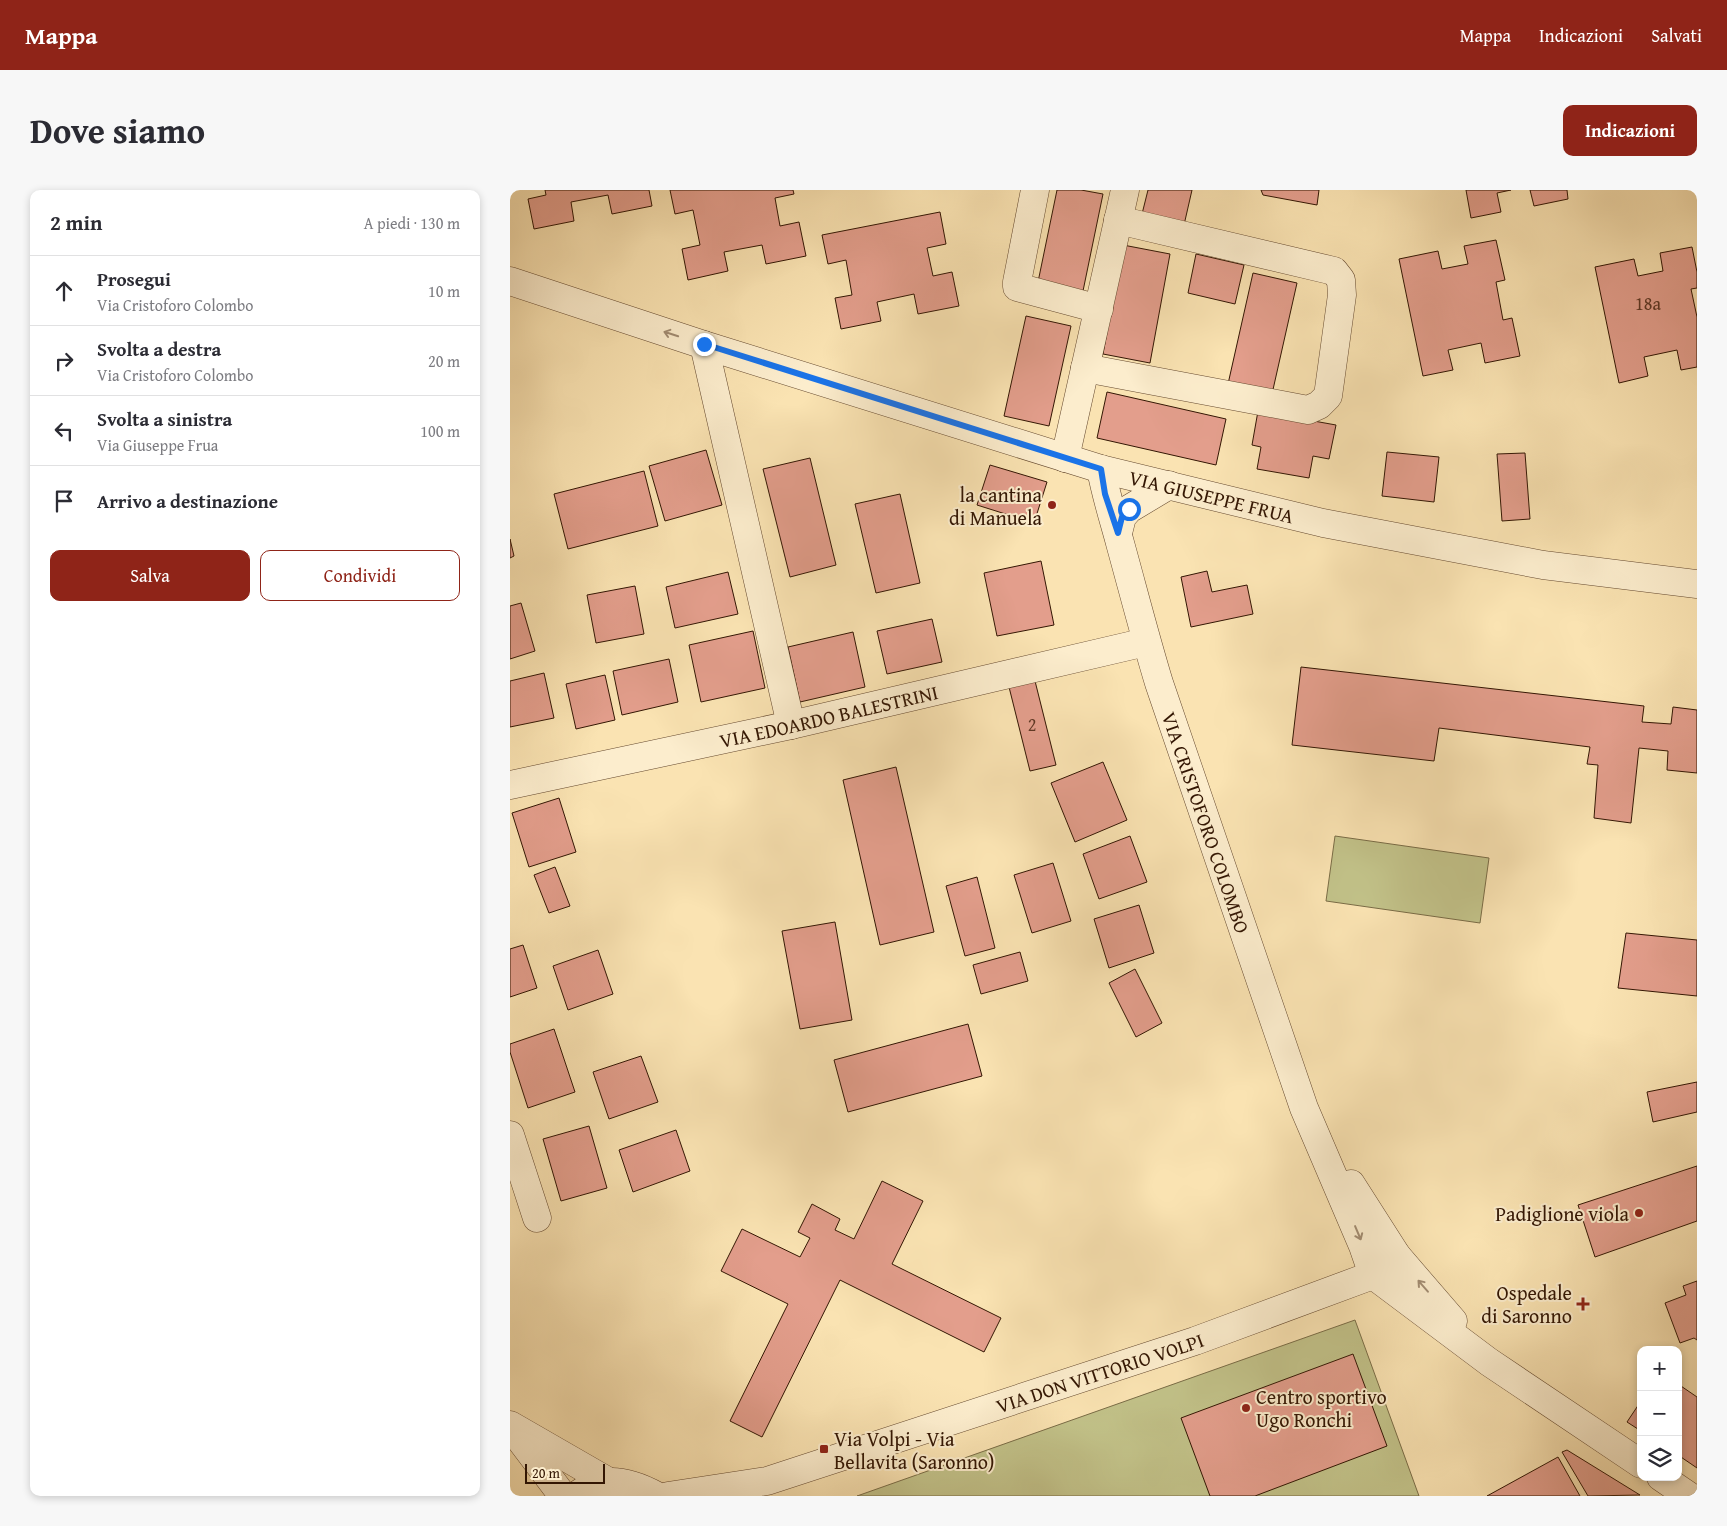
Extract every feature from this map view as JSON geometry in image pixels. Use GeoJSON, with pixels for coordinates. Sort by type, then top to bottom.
{"type":"FeatureCollection","features":[{"type":"Feature","properties":{"kind":"street"},"geometry":{"type":"LineString","coordinates":[[1035,190],[1016,282],[1017,287],[1099,309]]}},
{"type":"Feature","properties":{"kind":"street"},"geometry":{"type":"LineString","coordinates":[[1065,458],[1125,190]]}},
{"type":"Feature","properties":{"kind":"street"},"geometry":{"type":"LineString","coordinates":[[1085,368],[1308,410],[1319,405],[1328,396],[1342,294],[1340,280],[1334,271],[1118,220]]}},
{"type":"Feature","properties":{"kind":"street","name":"VIA GIUSEPPE FRUA"},"geometry":{"type":"LineString","coordinates":[[510,281],[1101,469],[1324,523],[1533,563],[1697,584]]}},
{"type":"Feature","properties":{"kind":"street"},"geometry":{"type":"LineString","coordinates":[[704,344],[791,725]]}},
{"type":"Feature","properties":{"kind":"street","name":"VIA CRISTOFORO COLOMBO"},"geometry":{"type":"LineString","coordinates":[[1101,469],[1105,494],[1118,533],[1146,642],[1304,1108],[1363,1246],[1373,1275],[1489,1362],[1637,1461]]}},
{"type":"Feature","properties":{"kind":"street"},"geometry":{"type":"LineString","coordinates":[[1118,533],[1122,517],[1129,509],[1169,485]]}},
{"type":"Feature","properties":{"kind":"street","name":"VIA EDOARDO BALESTRINI"},"geometry":{"type":"LineString","coordinates":[[510,785],[791,725],[1146,642]]}},
{"type":"Feature","properties":{"kind":"street","name":"VIA CRISTOFORO COLOMBO"},"geometry":{"type":"LineString","coordinates":[[1304,1108],[1397,1256],[1489,1362]]}},
{"type":"Feature","properties":{"kind":"street"},"geometry":{"type":"LineString","coordinates":[[510,1135],[537,1218]]}},
{"type":"Feature","properties":{"kind":"street"},"geometry":{"type":"LineString","coordinates":[[1373,1275],[1397,1256]]}},
{"type":"Feature","properties":{"kind":"street","name":"VIA DON VITTORIO VOLPI"},"geometry":{"type":"LineString","coordinates":[[668,1496],[767,1481],[1195,1341],[1373,1275]]}},
{"type":"Feature","properties":{"kind":"street"},"geometry":{"type":"LineString","coordinates":[[510,1426],[609,1482]]}},
{"type":"Feature","properties":{"kind":"street"},"geometry":{"type":"LineString","coordinates":[[510,1426],[563,1496]]}},
{"type":"Feature","properties":{"kind":"street","name":"VIA DON VITTORIO VOLPI"},"geometry":{"type":"LineString","coordinates":[[740,1496],[767,1481]]}},
{"type":"Feature","properties":{"kind":"street"},"geometry":{"type":"LineString","coordinates":[[1667,1481],[1689,1496]]}},
{"type":"Feature","properties":{"kind":"street"},"geometry":{"type":"LineString","coordinates":[[578,1496],[579,1493],[592,1485],[609,1482],[627,1483],[656,1496]]}},
{"type":"Feature","properties":{"kind":"green space"},"geometry":{"type":"Polygon","coordinates":[[[1335,836],[1489,858],[1480,923],[1326,901],[1335,836]]]}},
{"type":"Feature","properties":{"kind":"green space","name":"Centro sportivo Ugo Ronchi"},"geometry":{"type":"Polygon","coordinates":[[[1355,1320],[1419,1496],[857,1496],[1355,1320]]]}},
{"type":"Feature","properties":{"kind":"building"},"geometry":{"type":"Polygon","coordinates":[[[545,190],[649,190],[652,206],[612,214],[608,195],[571,202],[574,221],[534,229],[528,199],[546,195],[545,190]]]}},
{"type":"Feature","properties":{"kind":"building"},"geometry":{"type":"Polygon","coordinates":[[[670,190],[793,190],[794,194],[775,198],[780,226],[799,222],[806,256],[766,264],[762,245],[724,252],[728,271],[688,280],[682,249],[700,245],[693,210],[675,214],[670,190]]]}},
{"type":"Feature","properties":{"kind":"building"},"geometry":{"type":"Polygon","coordinates":[[[1057,190],[1081,190],[1103,194],[1083,291],[1038,282],[1057,190]]]}},
{"type":"Feature","properties":{"kind":"building"},"geometry":{"type":"Polygon","coordinates":[[[1148,190],[1192,190],[1184,225],[1142,214],[1148,190]]]}},
{"type":"Feature","properties":{"kind":"building"},"geometry":{"type":"Polygon","coordinates":[[[1261,190],[1319,190],[1317,205],[1263,195],[1261,190]]]}},
{"type":"Feature","properties":{"kind":"building"},"geometry":{"type":"Polygon","coordinates":[[[1466,190],[1511,190],[1497,193],[1501,212],[1471,218],[1466,190]]]}},
{"type":"Feature","properties":{"kind":"building"},"geometry":{"type":"Polygon","coordinates":[[[1530,190],[1567,190],[1568,199],[1534,206],[1530,190]]]}},
{"type":"Feature","properties":{"kind":"building"},"geometry":{"type":"Polygon","coordinates":[[[940,212],[946,244],[927,248],[933,276],[952,272],[959,306],[918,314],[914,294],[877,302],[881,321],[841,329],[835,298],[852,295],[846,260],[828,264],[822,235],[940,212]]]}},
{"type":"Feature","properties":{"kind":"building"},"geometry":{"type":"Polygon","coordinates":[[[1496,240],[1505,280],[1496,282],[1503,320],[1512,318],[1520,356],[1485,363],[1481,343],[1448,350],[1453,370],[1423,376],[1399,259],[1438,251],[1442,269],[1468,264],[1464,246],[1496,240]]]}},
{"type":"Feature","properties":{"kind":"building"},"geometry":{"type":"Polygon","coordinates":[[[1123,245],[1170,254],[1150,363],[1103,354],[1123,245]]]}},
{"type":"Feature","properties":{"kind":"building"},"geometry":{"type":"Polygon","coordinates":[[[1692,247],[1697,272],[1697,288],[1691,289],[1697,317],[1697,367],[1681,370],[1677,350],[1644,357],[1648,376],[1619,383],[1595,267],[1634,259],[1638,276],[1663,271],[1660,253],[1692,247]]]}},
{"type":"Feature","properties":{"kind":"building"},"geometry":{"type":"Polygon","coordinates":[[[1196,254],[1244,265],[1235,304],[1188,293],[1196,254]]]}},
{"type":"Feature","properties":{"kind":"building"},"geometry":{"type":"Polygon","coordinates":[[[1253,273],[1297,283],[1272,394],[1228,384],[1253,273]]]}},
{"type":"Feature","properties":{"kind":"building"},"geometry":{"type":"Polygon","coordinates":[[[1026,316],[1071,326],[1049,426],[1004,416],[1026,316]]]}},
{"type":"Feature","properties":{"kind":"building"},"geometry":{"type":"Polygon","coordinates":[[[1107,392],[1226,419],[1216,465],[1097,438],[1107,392]]]}},
{"type":"Feature","properties":{"kind":"building"},"geometry":{"type":"Polygon","coordinates":[[[1258,411],[1336,425],[1329,459],[1313,456],[1309,478],[1257,469],[1261,447],[1252,445],[1258,411]]]}},
{"type":"Feature","properties":{"kind":"building"},"geometry":{"type":"Polygon","coordinates":[[[706,450],[722,505],[665,521],[649,466],[706,450]]]}},
{"type":"Feature","properties":{"kind":"building"},"geometry":{"type":"Polygon","coordinates":[[[1387,452],[1439,457],[1434,502],[1382,496],[1387,452]]]}},
{"type":"Feature","properties":{"kind":"building"},"geometry":{"type":"Polygon","coordinates":[[[1525,453],[1530,519],[1502,521],[1497,454],[1525,453]]]}},
{"type":"Feature","properties":{"kind":"building"},"geometry":{"type":"Polygon","coordinates":[[[810,458],[836,565],[790,577],[763,469],[810,458]]]}},
{"type":"Feature","properties":{"kind":"building"},"geometry":{"type":"Polygon","coordinates":[[[990,465],[1047,482],[1034,523],[977,505],[990,465]]]}},
{"type":"Feature","properties":{"kind":"building"},"geometry":{"type":"Polygon","coordinates":[[[644,471],[658,526],[568,549],[554,494],[644,471]]]}},
{"type":"Feature","properties":{"kind":"building"},"geometry":{"type":"Polygon","coordinates":[[[900,494],[920,583],[876,593],[855,504],[900,494]]]}},
{"type":"Feature","properties":{"kind":"building"},"geometry":{"type":"Polygon","coordinates":[[[510,539],[514,556],[510,558],[510,539]]]}},
{"type":"Feature","properties":{"kind":"building"},"geometry":{"type":"Polygon","coordinates":[[[1041,561],[1054,625],[997,636],[984,573],[1041,561]]]}},
{"type":"Feature","properties":{"kind":"building"},"geometry":{"type":"Polygon","coordinates":[[[1207,571],[1212,592],[1247,585],[1253,614],[1191,627],[1181,577],[1207,571]]]}},
{"type":"Feature","properties":{"kind":"building"},"geometry":{"type":"Polygon","coordinates":[[[728,572],[738,614],[675,628],[666,587],[728,572]]]}},
{"type":"Feature","properties":{"kind":"building"},"geometry":{"type":"Polygon","coordinates":[[[635,586],[644,634],[596,643],[587,595],[635,586]]]}},
{"type":"Feature","properties":{"kind":"building"},"geometry":{"type":"Polygon","coordinates":[[[521,603],[535,651],[510,659],[510,606],[521,603]]]}},
{"type":"Feature","properties":{"kind":"building"},"geometry":{"type":"Polygon","coordinates":[[[932,619],[942,662],[887,674],[877,631],[932,619]]]}},
{"type":"Feature","properties":{"kind":"building"},"geometry":{"type":"Polygon","coordinates":[[[753,631],[765,688],[701,702],[689,645],[753,631]]]}},
{"type":"Feature","properties":{"kind":"building"},"geometry":{"type":"Polygon","coordinates":[[[853,632],[865,687],[800,702],[788,647],[853,632]]]}},
{"type":"Feature","properties":{"kind":"building"},"geometry":{"type":"Polygon","coordinates":[[[669,659],[678,702],[622,715],[613,671],[669,659]]]}},
{"type":"Feature","properties":{"kind":"building"},"geometry":{"type":"Polygon","coordinates":[[[1301,667],[1644,706],[1642,722],[1671,724],[1673,707],[1697,710],[1697,773],[1667,770],[1668,751],[1639,748],[1631,823],[1594,818],[1598,765],[1587,764],[1590,747],[1439,728],[1434,761],[1292,745],[1301,667]]]}},
{"type":"Feature","properties":{"kind":"building"},"geometry":{"type":"Polygon","coordinates":[[[544,673],[554,718],[510,727],[510,681],[544,673]]]}},
{"type":"Feature","properties":{"kind":"building"},"geometry":{"type":"Polygon","coordinates":[[[605,675],[615,720],[576,729],[566,684],[605,675]]]}},
{"type":"Feature","properties":{"kind":"building"},"geometry":{"type":"Polygon","coordinates":[[[1034,677],[1056,765],[1030,771],[1008,683],[1034,677]]]}},
{"type":"Feature","properties":{"kind":"building"},"geometry":{"type":"Polygon","coordinates":[[[1103,762],[1127,820],[1075,842],[1051,783],[1103,762]]]}},
{"type":"Feature","properties":{"kind":"building"},"geometry":{"type":"Polygon","coordinates":[[[896,767],[934,932],[880,945],[843,780],[896,767]]]}},
{"type":"Feature","properties":{"kind":"building"},"geometry":{"type":"Polygon","coordinates":[[[559,798],[576,852],[529,867],[512,813],[559,798]]]}},
{"type":"Feature","properties":{"kind":"building"},"geometry":{"type":"Polygon","coordinates":[[[1130,836],[1147,882],[1099,899],[1083,854],[1130,836]]]}},
{"type":"Feature","properties":{"kind":"building"},"geometry":{"type":"Polygon","coordinates":[[[1053,863],[1071,921],[1032,933],[1014,875],[1053,863]]]}},
{"type":"Feature","properties":{"kind":"building"},"geometry":{"type":"Polygon","coordinates":[[[555,867],[570,906],[549,913],[534,875],[555,867]]]}},
{"type":"Feature","properties":{"kind":"building"},"geometry":{"type":"Polygon","coordinates":[[[977,877],[995,948],[965,956],[946,886],[977,877]]]}},
{"type":"Feature","properties":{"kind":"building"},"geometry":{"type":"Polygon","coordinates":[[[1139,905],[1154,953],[1109,968],[1094,919],[1139,905]]]}},
{"type":"Feature","properties":{"kind":"building"},"geometry":{"type":"Polygon","coordinates":[[[835,922],[852,1020],[800,1029],[782,931],[835,922]]]}},
{"type":"Feature","properties":{"kind":"building"},"geometry":{"type":"Polygon","coordinates":[[[1626,933],[1697,940],[1697,996],[1618,988],[1626,933]]]}},
{"type":"Feature","properties":{"kind":"building"},"geometry":{"type":"Polygon","coordinates":[[[523,945],[537,988],[510,997],[510,949],[523,945]]]}},
{"type":"Feature","properties":{"kind":"building"},"geometry":{"type":"Polygon","coordinates":[[[598,950],[613,994],[568,1010],[553,966],[598,950]]]}},
{"type":"Feature","properties":{"kind":"building"},"geometry":{"type":"Polygon","coordinates":[[[1020,952],[1028,981],[981,994],[973,965],[1020,952]]]}},
{"type":"Feature","properties":{"kind":"building"},"geometry":{"type":"Polygon","coordinates":[[[1135,969],[1162,1023],[1136,1037],[1109,983],[1135,969]]]}},
{"type":"Feature","properties":{"kind":"building"},"geometry":{"type":"Polygon","coordinates":[[[968,1024],[982,1076],[848,1112],[834,1060],[968,1024]]]}},
{"type":"Feature","properties":{"kind":"building"},"geometry":{"type":"Polygon","coordinates":[[[554,1029],[575,1092],[528,1108],[510,1052],[510,1044],[554,1029]]]}},
{"type":"Feature","properties":{"kind":"building"},"geometry":{"type":"Polygon","coordinates":[[[641,1056],[658,1102],[609,1119],[593,1072],[641,1056]]]}},
{"type":"Feature","properties":{"kind":"building"},"geometry":{"type":"Polygon","coordinates":[[[1697,1082],[1697,1112],[1653,1122],[1647,1092],[1697,1082]]]}},
{"type":"Feature","properties":{"kind":"building"},"geometry":{"type":"Polygon","coordinates":[[[589,1126],[607,1188],[561,1201],[543,1139],[589,1126]]]}},
{"type":"Feature","properties":{"kind":"building"},"geometry":{"type":"Polygon","coordinates":[[[676,1130],[690,1171],[633,1192],[619,1150],[676,1130]]]}},
{"type":"Feature","properties":{"kind":"building","name":"Padiglione viola"},"geometry":{"type":"Polygon","coordinates":[[[1697,1166],[1697,1221],[1595,1257],[1578,1205],[1697,1166]]]}},
{"type":"Feature","properties":{"kind":"building"},"geometry":{"type":"Polygon","coordinates":[[[882,1181],[923,1201],[892,1264],[1001,1318],[984,1352],[840,1280],[762,1437],[730,1421],[788,1304],[721,1271],[742,1229],[800,1257],[810,1238],[798,1232],[812,1204],[840,1219],[835,1230],[854,1239],[882,1181]]]}},
{"type":"Feature","properties":{"kind":"building"},"geometry":{"type":"Polygon","coordinates":[[[1697,1281],[1697,1340],[1694,1338],[1680,1343],[1665,1303],[1686,1295],[1683,1286],[1697,1281]]]}},
{"type":"Feature","properties":{"kind":"building"},"geometry":{"type":"Polygon","coordinates":[[[1353,1354],[1387,1446],[1255,1496],[1210,1496],[1181,1418],[1353,1354]]]}},
{"type":"Feature","properties":{"kind":"building"},"geometry":{"type":"Polygon","coordinates":[[[1682,1387],[1697,1397],[1697,1468],[1682,1458],[1682,1387]]]}},
{"type":"Feature","properties":{"kind":"building"},"geometry":{"type":"Polygon","coordinates":[[[1637,1407],[1637,1428],[1627,1422],[1637,1407]]]}},
{"type":"Feature","properties":{"kind":"building"},"geometry":{"type":"Polygon","coordinates":[[[1567,1450],[1640,1495],[1588,1496],[1562,1452],[1567,1450]]]}},
{"type":"Feature","properties":{"kind":"building"},"geometry":{"type":"Polygon","coordinates":[[[1558,1457],[1580,1496],[1487,1496],[1558,1457]]]}},
{"type":"Feature","properties":{"kind":"place","name":"la cantina di Manuela"},"geometry":{"type":"Point","coordinates":[1052,505]}},
{"type":"Feature","properties":{"kind":"place","name":"Padiglione viola"},"geometry":{"type":"Point","coordinates":[1639,1213]}},
{"type":"Feature","properties":{"kind":"place","name":"Ospedale di Saronno"},"geometry":{"type":"Point","coordinates":[1583,1304]}},
{"type":"Feature","properties":{"kind":"place","name":"Centro sportivo Ugo Ronchi"},"geometry":{"type":"Point","coordinates":[1246,1408]}},
{"type":"Feature","properties":{"kind":"place","name":"Via Volpi - Via Bellavita (Saronno)"},"geometry":{"type":"Point","coordinates":[824,1449]}},
{"type":"Feature","properties":{"kind":"route"},"geometry":{"type":"LineString","coordinates":[[704,344],[1101,469],[1105,494],[1118,533],[1122,517],[1129,509]]}}]}
